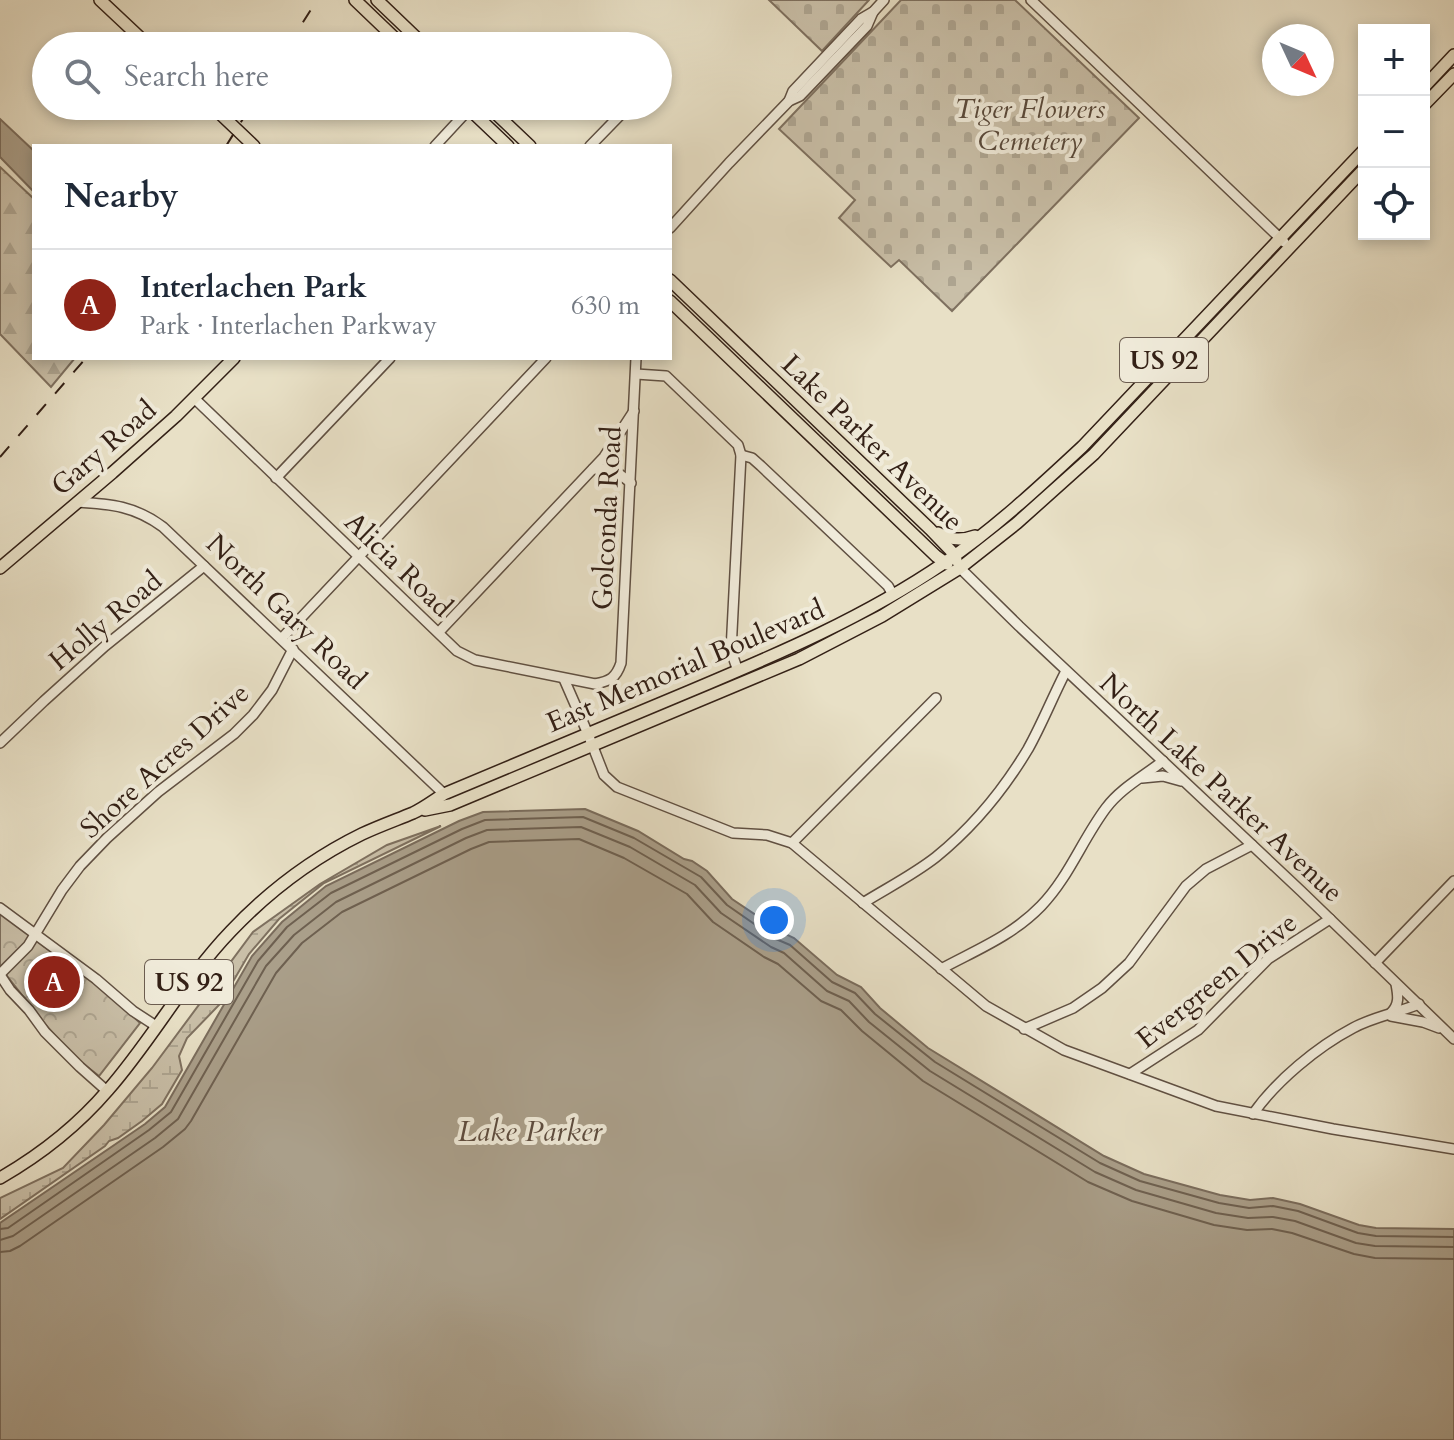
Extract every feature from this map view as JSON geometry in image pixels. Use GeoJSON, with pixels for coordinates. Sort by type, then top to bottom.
{"type":"FeatureCollection","features":[{"type":"Feature","properties":{"kind":"main road"},"geometry":{"type":"LineString","coordinates":[[100,0],[134,32]]}},
{"type":"Feature","properties":{"kind":"main road"},"geometry":{"type":"LineString","coordinates":[[355,0],[388,32]]}},
{"type":"Feature","properties":{"kind":"main road"},"geometry":{"type":"LineString","coordinates":[[377,0],[410,32]]}},
{"type":"Feature","properties":{"kind":"main road"},"geometry":{"type":"LineString","coordinates":[[1430,81],[1454,55]]}},
{"type":"Feature","properties":{"kind":"main road"},"geometry":{"type":"LineString","coordinates":[[1430,99],[1453,77]]}},
{"type":"Feature","properties":{"kind":"main road"},"geometry":{"type":"LineString","coordinates":[[227,120],[252,144]]}},
{"type":"Feature","properties":{"kind":"main road"},"geometry":{"type":"LineString","coordinates":[[482,120],[506,144]]}},
{"type":"Feature","properties":{"kind":"main road"},"geometry":{"type":"LineString","coordinates":[[503,120],[528,144]]}},
{"type":"Feature","properties":{"kind":"main road","name":"East Memorial Boulevard"},"geometry":{"type":"LineString","coordinates":[[422,810],[450,805],[826,647],[960,568],[1042,502],[1094,454],[1285,243],[1358,157]]}},
{"type":"Feature","properties":{"kind":"main road","name":"East Memorial Boulevard"},"geometry":{"type":"LineString","coordinates":[[0,1178],[55,1141],[107,1091],[210,954],[231,931],[296,874],[343,844],[422,810],[444,794],[829,630],[944,563],[1057,470],[1149,375],[1358,175]]}},
{"type":"Feature","properties":{"kind":"main road","name":"Lake Parker Avenue"},"geometry":{"type":"LineString","coordinates":[[672,282],[930,529],[955,555],[960,568]]}},
{"type":"Feature","properties":{"kind":"main road","name":"Lake Parker Avenue"},"geometry":{"type":"LineString","coordinates":[[672,303],[944,563],[960,568]]}},
{"type":"Feature","properties":{"kind":"main road","name":"Gary Road"},"geometry":{"type":"LineString","coordinates":[[0,568],[123,463],[232,360]]}},
{"type":"Feature","properties":{"kind":"main road"},"geometry":{"type":"LineString","coordinates":[[1138,408],[1150,385],[1149,375]]}},
{"type":"Feature","properties":{"kind":"main road"},"geometry":{"type":"LineString","coordinates":[[930,529],[953,539],[983,534]]}},
{"type":"Feature","properties":{"kind":"street"},"geometry":{"type":"LineString","coordinates":[[672,226],[789,101],[800,96],[867,26],[873,12],[884,0]]}},
{"type":"Feature","properties":{"kind":"street"},"geometry":{"type":"LineString","coordinates":[[1031,0],[1285,243]]}},
{"type":"Feature","properties":{"kind":"street"},"geometry":{"type":"LineString","coordinates":[[437,144],[458,120]]}},
{"type":"Feature","properties":{"kind":"street"},"geometry":{"type":"LineString","coordinates":[[592,144],[615,120]]}},
{"type":"Feature","properties":{"kind":"street"},"geometry":{"type":"LineString","coordinates":[[276,478],[388,360]]}},
{"type":"Feature","properties":{"kind":"street"},"geometry":{"type":"LineString","coordinates":[[282,638],[544,360]]}},
{"type":"Feature","properties":{"kind":"street","name":"Golconda Road"},"geometry":{"type":"LineString","coordinates":[[612,679],[621,663],[636,360]]}},
{"type":"Feature","properties":{"kind":"street"},"geometry":{"type":"LineString","coordinates":[[636,374],[670,378],[738,445],[741,455],[731,651],[738,671]]}},
{"type":"Feature","properties":{"kind":"street","name":"Alicia Road"},"geometry":{"type":"LineString","coordinates":[[194,398],[457,651],[475,660],[564,679],[595,684],[612,679]]}},
{"type":"Feature","properties":{"kind":"street"},"geometry":{"type":"LineString","coordinates":[[439,632],[604,457],[634,411]]}},
{"type":"Feature","properties":{"kind":"street"},"geometry":{"type":"LineString","coordinates":[[741,455],[752,458],[761,466],[888,586],[893,595]]}},
{"type":"Feature","properties":{"kind":"street"},"geometry":{"type":"LineString","coordinates":[[593,469],[613,469],[631,483]]}},
{"type":"Feature","properties":{"kind":"street","name":"North Gary Road"},"geometry":{"type":"LineString","coordinates":[[77,502],[110,504],[138,511],[163,527],[444,794]]}},
{"type":"Feature","properties":{"kind":"street","name":"Holly Road"},"geometry":{"type":"LineString","coordinates":[[0,743],[105,646],[204,566]]}},
{"type":"Feature","properties":{"kind":"street","name":"North Lake Parker Avenue"},"geometry":{"type":"LineString","coordinates":[[960,568],[1454,1039]]}},
{"type":"Feature","properties":{"kind":"street","name":"Shore Acres Drive"},"geometry":{"type":"LineString","coordinates":[[0,975],[28,946],[62,890],[107,838],[253,715],[272,690],[293,649]]}},
{"type":"Feature","properties":{"kind":"street"},"geometry":{"type":"LineString","coordinates":[[863,903],[938,855],[997,795],[1029,746],[1066,671]]}},
{"type":"Feature","properties":{"kind":"street"},"geometry":{"type":"LineString","coordinates":[[564,679],[604,775],[617,787],[733,833],[767,835],[792,843],[986,1006],[1024,1029],[1064,1050],[1216,1106],[1454,1149]]}},
{"type":"Feature","properties":{"kind":"street"},"geometry":{"type":"LineString","coordinates":[[792,843],[936,698]]}},
{"type":"Feature","properties":{"kind":"street"},"geometry":{"type":"LineString","coordinates":[[1142,778],[1148,763],[1148,746]]}},
{"type":"Feature","properties":{"kind":"street"},"geometry":{"type":"LineString","coordinates":[[941,969],[1000,939],[1040,907],[1059,886],[1105,809],[1125,788],[1163,761]]}},
{"type":"Feature","properties":{"kind":"street"},"geometry":{"type":"LineString","coordinates":[[1142,778],[1163,776],[1187,783]]}},
{"type":"Feature","properties":{"kind":"street"},"geometry":{"type":"LineString","coordinates":[[1024,1029],[1073,1008],[1102,988],[1129,963],[1186,886],[1206,869],[1252,845]]}},
{"type":"Feature","properties":{"kind":"street"},"geometry":{"type":"LineString","coordinates":[[1375,963],[1454,881]]}},
{"type":"Feature","properties":{"kind":"street"},"geometry":{"type":"LineString","coordinates":[[0,908],[156,1026]]}},
{"type":"Feature","properties":{"kind":"street","name":"Evergreen Drive"},"geometry":{"type":"LineString","coordinates":[[1130,1074],[1198,1030],[1268,959],[1330,919]]}},
{"type":"Feature","properties":{"kind":"street"},"geometry":{"type":"LineString","coordinates":[[0,975],[45,1032],[107,1091]]}},
{"type":"Feature","properties":{"kind":"street"},"geometry":{"type":"LineString","coordinates":[[1388,1016],[1397,1004],[1396,984]]}},
{"type":"Feature","properties":{"kind":"street"},"geometry":{"type":"LineString","coordinates":[[1253,1114],[1277,1084],[1353,1028],[1419,1004]]}},
{"type":"Feature","properties":{"kind":"street"},"geometry":{"type":"LineString","coordinates":[[1388,1016],[1423,1022],[1445,1030]]}},
{"type":"Feature","properties":{"kind":"green space"},"geometry":{"type":"Polygon","coordinates":[[[769,0],[869,0],[822,51],[769,0]]]}},
{"type":"Feature","properties":{"kind":"green space","name":"Tiger Flowers Cemetery"},"geometry":{"type":"Polygon","coordinates":[[[901,0],[1015,0],[1139,118],[952,311],[899,260],[891,267],[839,218],[855,200],[779,129],[901,0]]]}},
{"type":"Feature","properties":{"kind":"green space"},"geometry":{"type":"Polygon","coordinates":[[[0,167],[32,197],[32,360],[73,360],[51,387],[0,334],[0,167]]]}},
{"type":"Feature","properties":{"kind":"green space"},"geometry":{"type":"Polygon","coordinates":[[[441,826],[324,883],[279,919],[249,954],[220,1004],[187,1038],[179,1056],[182,1070],[162,1104],[0,1219],[0,1198],[63,1168],[104,1125],[152,1068],[253,932],[320,884],[387,845],[441,826]]]}},
{"type":"Feature","properties":{"kind":"green space"},"geometry":{"type":"Polygon","coordinates":[[[0,911],[112,996],[140,1023],[99,1076],[72,1055],[0,967],[0,911]]]}},
{"type":"Feature","properties":{"kind":"water"},"geometry":{"type":"Polygon","coordinates":[[[0,119],[32,149],[32,190],[0,157],[0,119]]]}},
{"type":"Feature","properties":{"kind":"water","name":"Lake Parker"},"geometry":{"type":"Polygon","coordinates":[[[585,809],[638,831],[707,871],[732,899],[794,938],[837,975],[861,987],[880,1008],[928,1048],[1104,1156],[1144,1174],[1220,1195],[1250,1200],[1273,1198],[1359,1225],[1454,1229],[1454,1440],[0,1440],[0,1223],[145,1124],[165,1107],[252,956],[282,922],[326,886],[483,812],[585,809]]]}},
{"type":"Feature","properties":{"kind":"railway"},"geometry":{"type":"LineString","coordinates":[[297,32],[317,0]]}},
{"type":"Feature","properties":{"kind":"railway"},"geometry":{"type":"LineString","coordinates":[[227,144],[242,120]]}},
{"type":"Feature","properties":{"kind":"railway"},"geometry":{"type":"LineString","coordinates":[[0,457],[84,360]]}},
{"type":"Feature","properties":{"kind":"place","name":"Interlachen Park"},"geometry":{"type":"Point","coordinates":[54,982]}}]}
